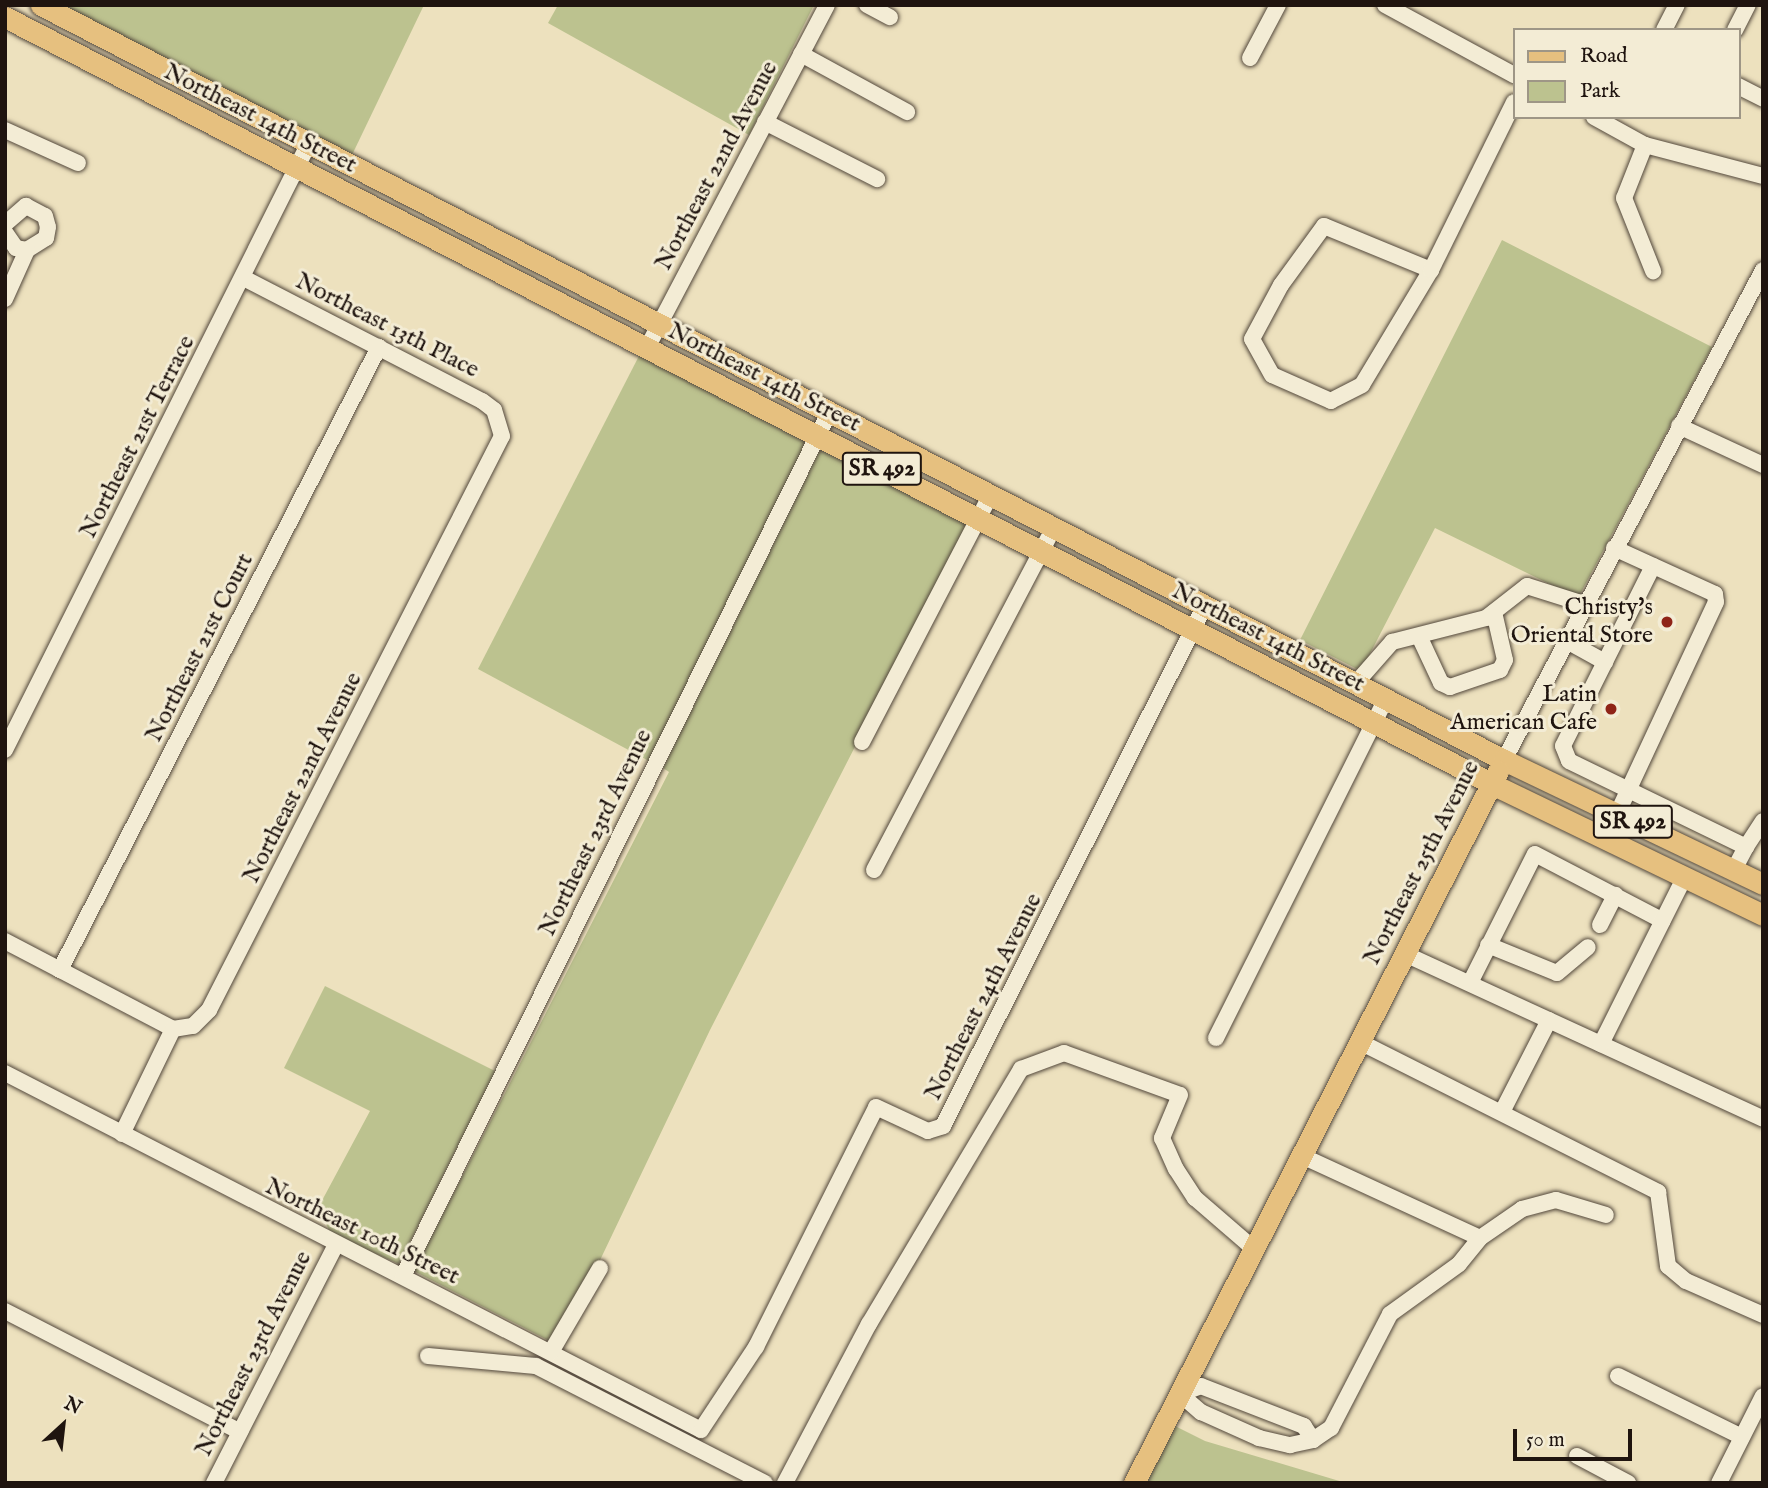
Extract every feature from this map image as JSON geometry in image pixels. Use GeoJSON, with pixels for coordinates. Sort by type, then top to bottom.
{"type":"FeatureCollection","features":[{"type":"Feature","properties":{"kind":"main road","name":"Northeast 14th Street"},"geometry":{"type":"LineString","coordinates":[[41,5],[1504,760],[1763,884]]}},
{"type":"Feature","properties":{"kind":"main road","name":"Northeast 14th Street"},"geometry":{"type":"LineString","coordinates":[[5,17],[1492,784],[1763,915]]}},
{"type":"Feature","properties":{"kind":"main road","name":"Northeast 25th Avenue"},"geometry":{"type":"LineString","coordinates":[[1134,1483],[1504,760]]}},
{"type":"Feature","properties":{"kind":"street","name":"Northeast 22nd Avenue"},"geometry":{"type":"LineString","coordinates":[[647,348],[827,5]]}},
{"type":"Feature","properties":{"kind":"street"},"geometry":{"type":"LineString","coordinates":[[867,5],[890,17]]}},
{"type":"Feature","properties":{"kind":"street"},"geometry":{"type":"LineString","coordinates":[[1250,58],[1278,5]]}},
{"type":"Feature","properties":{"kind":"street"},"geometry":{"type":"LineString","coordinates":[[1385,5],[1512,74]]}},
{"type":"Feature","properties":{"kind":"street"},"geometry":{"type":"LineString","coordinates":[[1665,28],[1677,5]]}},
{"type":"Feature","properties":{"kind":"street"},"geometry":{"type":"LineString","coordinates":[[1736,28],[1748,5]]}},
{"type":"Feature","properties":{"kind":"street"},"geometry":{"type":"LineString","coordinates":[[801,54],[907,112]]}},
{"type":"Feature","properties":{"kind":"street"},"geometry":{"type":"LineString","coordinates":[[1740,87],[1762,97]]}},
{"type":"Feature","properties":{"kind":"street"},"geometry":{"type":"LineString","coordinates":[[1430,270],[1324,226],[1281,285],[1252,339],[1272,375],[1331,401],[1362,385],[1430,270],[1512,106]]}},
{"type":"Feature","properties":{"kind":"street"},"geometry":{"type":"LineString","coordinates":[[1598,119],[1645,145],[1763,176]]}},
{"type":"Feature","properties":{"kind":"street"},"geometry":{"type":"LineString","coordinates":[[765,122],[877,179]]}},
{"type":"Feature","properties":{"kind":"street"},"geometry":{"type":"LineString","coordinates":[[5,130],[78,163]]}},
{"type":"Feature","properties":{"kind":"street","name":"Northeast 21st Terrace"},"geometry":{"type":"LineString","coordinates":[[5,750],[244,278],[309,143]]}},
{"type":"Feature","properties":{"kind":"street"},"geometry":{"type":"LineString","coordinates":[[1645,145],[1624,198],[1653,271]]}},
{"type":"Feature","properties":{"kind":"street"},"geometry":{"type":"LineString","coordinates":[[5,224],[26,206],[45,216],[46,239],[27,250],[5,299]]}},
{"type":"Feature","properties":{"kind":"street"},"geometry":{"type":"LineString","coordinates":[[5,232],[16,247],[27,250]]}},
{"type":"Feature","properties":{"kind":"street","name":"Northeast 25th Avenue"},"geometry":{"type":"LineString","coordinates":[[1504,760],[1584,604],[1763,270]]}},
{"type":"Feature","properties":{"kind":"street","name":"Northeast 13th Place"},"geometry":{"type":"LineString","coordinates":[[244,278],[482,401],[501,422]]}},
{"type":"Feature","properties":{"kind":"street","name":"Northeast 21st Court"},"geometry":{"type":"LineString","coordinates":[[60,970],[379,347]]}},
{"type":"Feature","properties":{"kind":"street","name":"Northeast 23rd Avenue"},"geometry":{"type":"LineString","coordinates":[[402,1276],[831,411]]}},
{"type":"Feature","properties":{"kind":"street","name":"Northeast 22nd Avenue"},"geometry":{"type":"LineString","coordinates":[[173,1029],[193,1026],[209,1010],[498,449],[501,422]]}},
{"type":"Feature","properties":{"kind":"street"},"geometry":{"type":"LineString","coordinates":[[1679,426],[1763,464]]}},
{"type":"Feature","properties":{"kind":"street"},"geometry":{"type":"LineString","coordinates":[[862,742],[991,494]]}},
{"type":"Feature","properties":{"kind":"street"},"geometry":{"type":"LineString","coordinates":[[874,870],[1054,527]]}},
{"type":"Feature","properties":{"kind":"street"},"geometry":{"type":"LineString","coordinates":[[1614,548],[1715,594],[1716,602],[1618,814]]}},
{"type":"Feature","properties":{"kind":"street"},"geometry":{"type":"LineString","coordinates":[[1653,566],[1563,746],[1569,761],[1746,846]]}},
{"type":"Feature","properties":{"kind":"street"},"geometry":{"type":"LineString","coordinates":[[1356,684],[1392,642],[1494,612],[1527,586],[1584,604]]}},
{"type":"Feature","properties":{"kind":"street","name":"Northeast 24th Avenue"},"geometry":{"type":"LineString","coordinates":[[701,1430],[756,1347],[876,1107],[928,1131],[943,1126],[1205,605]]}},
{"type":"Feature","properties":{"kind":"street"},"geometry":{"type":"LineString","coordinates":[[1419,636],[1441,683],[1450,687],[1500,670],[1504,660],[1494,612]]}},
{"type":"Feature","properties":{"kind":"street"},"geometry":{"type":"LineString","coordinates":[[1565,640],[1605,662]]}},
{"type":"Feature","properties":{"kind":"street"},"geometry":{"type":"LineString","coordinates":[[1216,1038],[1386,699]]}},
{"type":"Feature","properties":{"kind":"street"},"geometry":{"type":"LineString","coordinates":[[1667,838],[1678,814]]}},
{"type":"Feature","properties":{"kind":"street"},"geometry":{"type":"LineString","coordinates":[[1734,870],[1763,821]]}},
{"type":"Feature","properties":{"kind":"street"},"geometry":{"type":"LineString","coordinates":[[1469,983],[1535,854],[1663,921]]}},
{"type":"Feature","properties":{"kind":"street"},"geometry":{"type":"LineString","coordinates":[[1601,1044],[1684,878]]}},
{"type":"Feature","properties":{"kind":"street"},"geometry":{"type":"LineString","coordinates":[[1600,925],[1615,895]]}},
{"type":"Feature","properties":{"kind":"street"},"geometry":{"type":"LineString","coordinates":[[5,942],[173,1029],[122,1134]]}},
{"type":"Feature","properties":{"kind":"street"},"geometry":{"type":"LineString","coordinates":[[1488,945],[1557,973],[1588,947]]}},
{"type":"Feature","properties":{"kind":"street"},"geometry":{"type":"LineString","coordinates":[[1405,954],[1763,1119]]}},
{"type":"Feature","properties":{"kind":"street"},"geometry":{"type":"LineString","coordinates":[[1503,1110],[1549,1020]]}},
{"type":"Feature","properties":{"kind":"street"},"geometry":{"type":"LineString","coordinates":[[1360,1042],[1503,1110],[1658,1192],[1668,1266],[1686,1281],[1763,1315]]}},
{"type":"Feature","properties":{"kind":"street"},"geometry":{"type":"LineString","coordinates":[[785,1483],[869,1324],[1021,1069],[1063,1053],[1180,1095],[1162,1138],[1176,1169],[1195,1198],[1254,1249]]}},
{"type":"Feature","properties":{"kind":"street","name":"Northeast 10th Street"},"geometry":{"type":"LineString","coordinates":[[5,1073],[335,1247],[402,1276],[701,1430]]}},
{"type":"Feature","properties":{"kind":"street"},"geometry":{"type":"LineString","coordinates":[[1302,1156],[1480,1238]]}},
{"type":"Feature","properties":{"kind":"street"},"geometry":{"type":"LineString","coordinates":[[1313,1440],[1304,1426],[1201,1386],[1180,1394],[1201,1412],[1259,1438],[1290,1445],[1313,1440],[1331,1429],[1390,1314],[1459,1264],[1480,1238],[1522,1209],[1556,1200],[1606,1216]]}},
{"type":"Feature","properties":{"kind":"street","name":"Northeast 23rd Avenue"},"geometry":{"type":"LineString","coordinates":[[214,1483],[335,1247]]}},
{"type":"Feature","properties":{"kind":"street"},"geometry":{"type":"LineString","coordinates":[[551,1352],[600,1268]]}},
{"type":"Feature","properties":{"kind":"street"},"geometry":{"type":"LineString","coordinates":[[5,1311],[240,1432]]}},
{"type":"Feature","properties":{"kind":"street"},"geometry":{"type":"LineString","coordinates":[[428,1356],[536,1366],[765,1483]]}},
{"type":"Feature","properties":{"kind":"street"},"geometry":{"type":"LineString","coordinates":[[1618,1376],[1742,1437]]}},
{"type":"Feature","properties":{"kind":"street"},"geometry":{"type":"LineString","coordinates":[[1719,1483],[1763,1396]]}},
{"type":"Feature","properties":{"kind":"street"},"geometry":{"type":"LineString","coordinates":[[1577,1456],[1628,1483]]}},
{"type":"Feature","properties":{"kind":"green space"},"geometry":{"type":"Polygon","coordinates":[[[61,5],[424,5],[352,155],[61,5]]]}},
{"type":"Feature","properties":{"kind":"green space"},"geometry":{"type":"Polygon","coordinates":[[[558,5],[814,5],[749,135],[548,23],[558,5]]]}},
{"type":"Feature","properties":{"kind":"green space"},"geometry":{"type":"Polygon","coordinates":[[[1502,240],[1712,347],[1578,598],[1435,528],[1361,671],[1300,640],[1502,240]]]}},
{"type":"Feature","properties":{"kind":"green space"},"geometry":{"type":"Polygon","coordinates":[[[640,354],[807,441],[649,761],[478,669],[640,354]]]}},
{"type":"Feature","properties":{"kind":"green space"},"geometry":{"type":"Polygon","coordinates":[[[821,448],[969,524],[710,1030],[559,1346],[414,1271],[669,772],[663,768],[821,448]]]}},
{"type":"Feature","properties":{"kind":"green space"},"geometry":{"type":"Polygon","coordinates":[[[325,986],[495,1071],[399,1264],[331,1234],[318,1208],[370,1111],[284,1068],[325,986]]]}},
{"type":"Feature","properties":{"kind":"green space"},"geometry":{"type":"Polygon","coordinates":[[[1173,1425],[1205,1441],[1346,1483],[1143,1483],[1173,1425]]]}},
{"type":"Feature","properties":{"kind":"place","name":"Christy's Oriental Store"},"geometry":{"type":"Point","coordinates":[1667,622]}},
{"type":"Feature","properties":{"kind":"place","name":"Latin American Cafe"},"geometry":{"type":"Point","coordinates":[1611,709]}}]}
